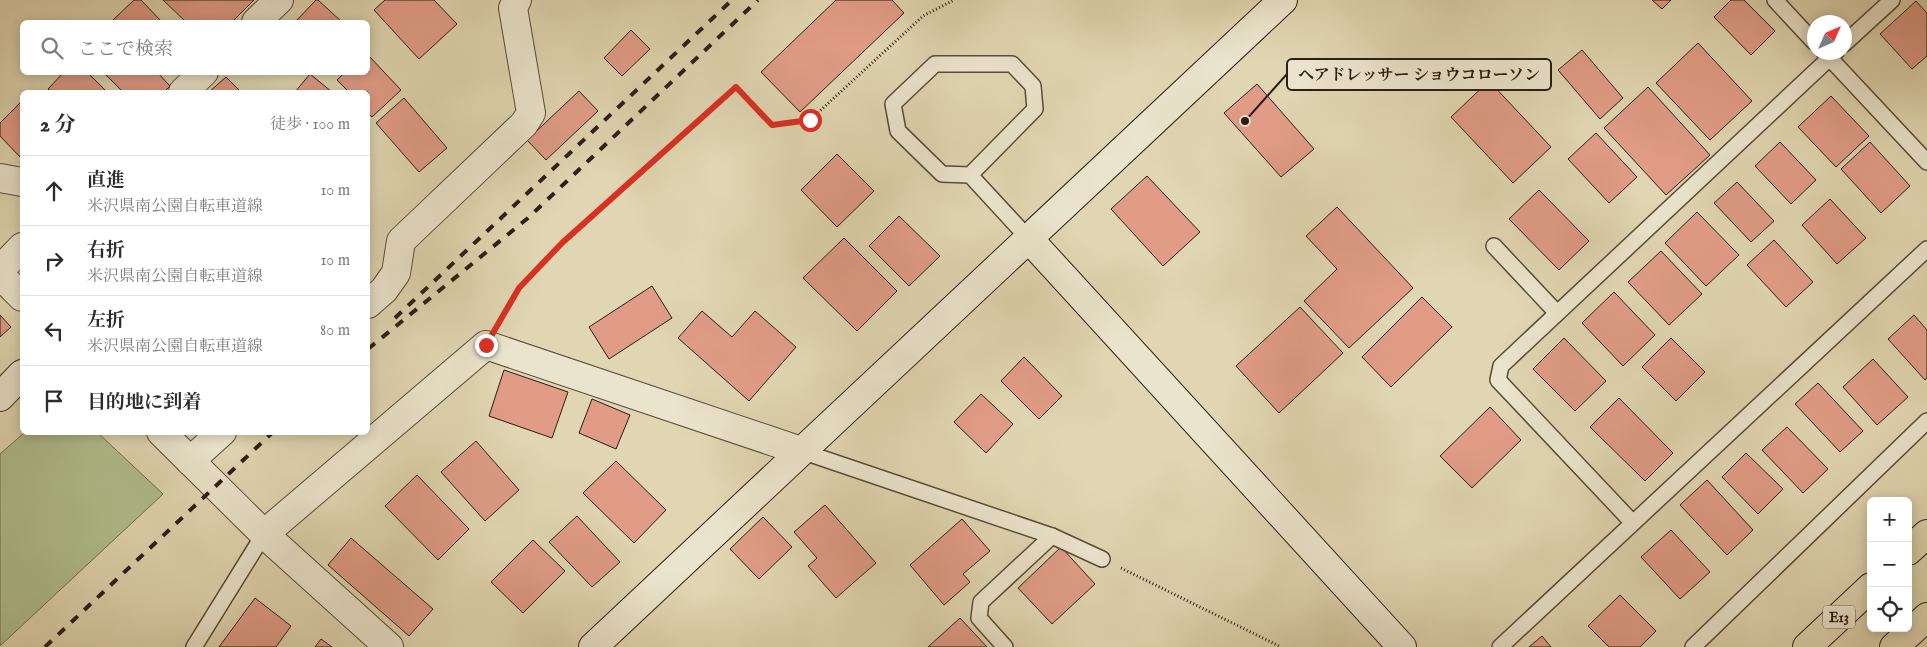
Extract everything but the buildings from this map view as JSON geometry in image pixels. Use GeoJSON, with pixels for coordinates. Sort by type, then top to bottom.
{"type":"FeatureCollection","features":[{"type":"Feature","properties":{"kind":"highway"},"geometry":{"type":"LineString","coordinates":[[1912,547],[1927,534]]}},
{"type":"Feature","properties":{"kind":"highway","name":"E13"},"geometry":{"type":"LineString","coordinates":[[1807,647],[1867,591]]}},
{"type":"Feature","properties":{"kind":"highway"},"geometry":{"type":"LineString","coordinates":[[1894,647],[1927,617]]}},
{"type":"Feature","properties":{"kind":"street"},"geometry":{"type":"LineString","coordinates":[[258,20],[279,0]]}},
{"type":"Feature","properties":{"kind":"street"},"geometry":{"type":"LineString","coordinates":[[370,302],[384,290],[396,273],[401,241],[524,124],[531,112],[514,8],[517,0]]}},
{"type":"Feature","properties":{"kind":"street"},"geometry":{"type":"LineString","coordinates":[[593,647],[1283,0]]}},
{"type":"Feature","properties":{"kind":"street"},"geometry":{"type":"LineString","coordinates":[[185,90],[201,75]]}},
{"type":"Feature","properties":{"kind":"street"},"geometry":{"type":"LineString","coordinates":[[0,178],[20,182]]}},
{"type":"Feature","properties":{"kind":"street"},"geometry":{"type":"LineString","coordinates":[[1029,239],[1402,647]]}},
{"type":"Feature","properties":{"kind":"street"},"geometry":{"type":"LineString","coordinates":[[0,270],[20,249]]}},
{"type":"Feature","properties":{"kind":"street"},"geometry":{"type":"LineString","coordinates":[[0,275],[20,295]]}},
{"type":"Feature","properties":{"kind":"street"},"geometry":{"type":"LineString","coordinates":[[264,534],[486,345],[801,451]]}},
{"type":"Feature","properties":{"kind":"street"},"geometry":{"type":"LineString","coordinates":[[0,397],[20,376]]}},
{"type":"Feature","properties":{"kind":"street"},"geometry":{"type":"LineString","coordinates":[[164,435],[264,534],[389,647]]}},
{"type":"Feature","properties":{"kind":"street"},"geometry":{"type":"LineString","coordinates":[[190,461],[219,435]]}},
{"type":"Feature","properties":{"kind":"lane"},"geometry":{"type":"LineString","coordinates":[[1775,0],[1807,34]]}},
{"type":"Feature","properties":{"kind":"lane"},"geometry":{"type":"LineString","coordinates":[[1852,37],[1892,0]]}},
{"type":"Feature","properties":{"kind":"lane"},"geometry":{"type":"LineString","coordinates":[[1632,522],[1498,380],[1501,366],[1824,60]]}},
{"type":"Feature","properties":{"kind":"lane"},"geometry":{"type":"LineString","coordinates":[[1835,60],[1927,162]]}},
{"type":"Feature","properties":{"kind":"lane"},"geometry":{"type":"LineString","coordinates":[[970,175],[1035,109],[1033,86],[1012,64],[935,64],[894,104],[898,131],[942,174],[970,175],[1029,239]]}},
{"type":"Feature","properties":{"kind":"lane"},"geometry":{"type":"LineString","coordinates":[[1494,246],[1556,312]]}},
{"type":"Feature","properties":{"kind":"lane"},"geometry":{"type":"LineString","coordinates":[[1500,647],[1927,249]]}},
{"type":"Feature","properties":{"kind":"lane"},"geometry":{"type":"LineString","coordinates":[[1693,647],[1927,421]]}},
{"type":"Feature","properties":{"kind":"lane"},"geometry":{"type":"LineString","coordinates":[[801,451],[1052,536],[1102,559]]}},
{"type":"Feature","properties":{"kind":"lane"},"geometry":{"type":"LineString","coordinates":[[194,647],[264,534]]}},
{"type":"Feature","properties":{"kind":"lane"},"geometry":{"type":"LineString","coordinates":[[1005,647],[979,618],[981,602],[1052,536]]}},
{"type":"Feature","properties":{"kind":"path"},"geometry":{"type":"LineString","coordinates":[[486,345],[519,288],[562,243],[736,87],[772,125],[810,120],[923,16],[954,0]]}},
{"type":"Feature","properties":{"kind":"path"},"geometry":{"type":"LineString","coordinates":[[1102,559],[1281,647]]}},
{"type":"Feature","properties":{"kind":"green space"},"geometry":{"type":"Polygon","coordinates":[[[22,435],[100,435],[163,494],[0,646],[0,454],[22,435]]]}},
{"type":"Feature","properties":{"kind":"railway"},"geometry":{"type":"LineString","coordinates":[[395,318],[732,0]]}},
{"type":"Feature","properties":{"kind":"railway"},"geometry":{"type":"LineString","coordinates":[[370,347],[528,218],[758,0]]}},
{"type":"Feature","properties":{"kind":"railway"},"geometry":{"type":"LineString","coordinates":[[45,647],[270,435]]}},
{"type":"Feature","properties":{"kind":"place","name":"ヘアドレッサー ショウコローソン"},"geometry":{"type":"Point","coordinates":[1245,121]}},
{"type":"Feature","properties":{"kind":"route"},"geometry":{"type":"LineString","coordinates":[[486,345],[519,288],[562,243],[736,87],[772,125],[810,120]]}}]}
